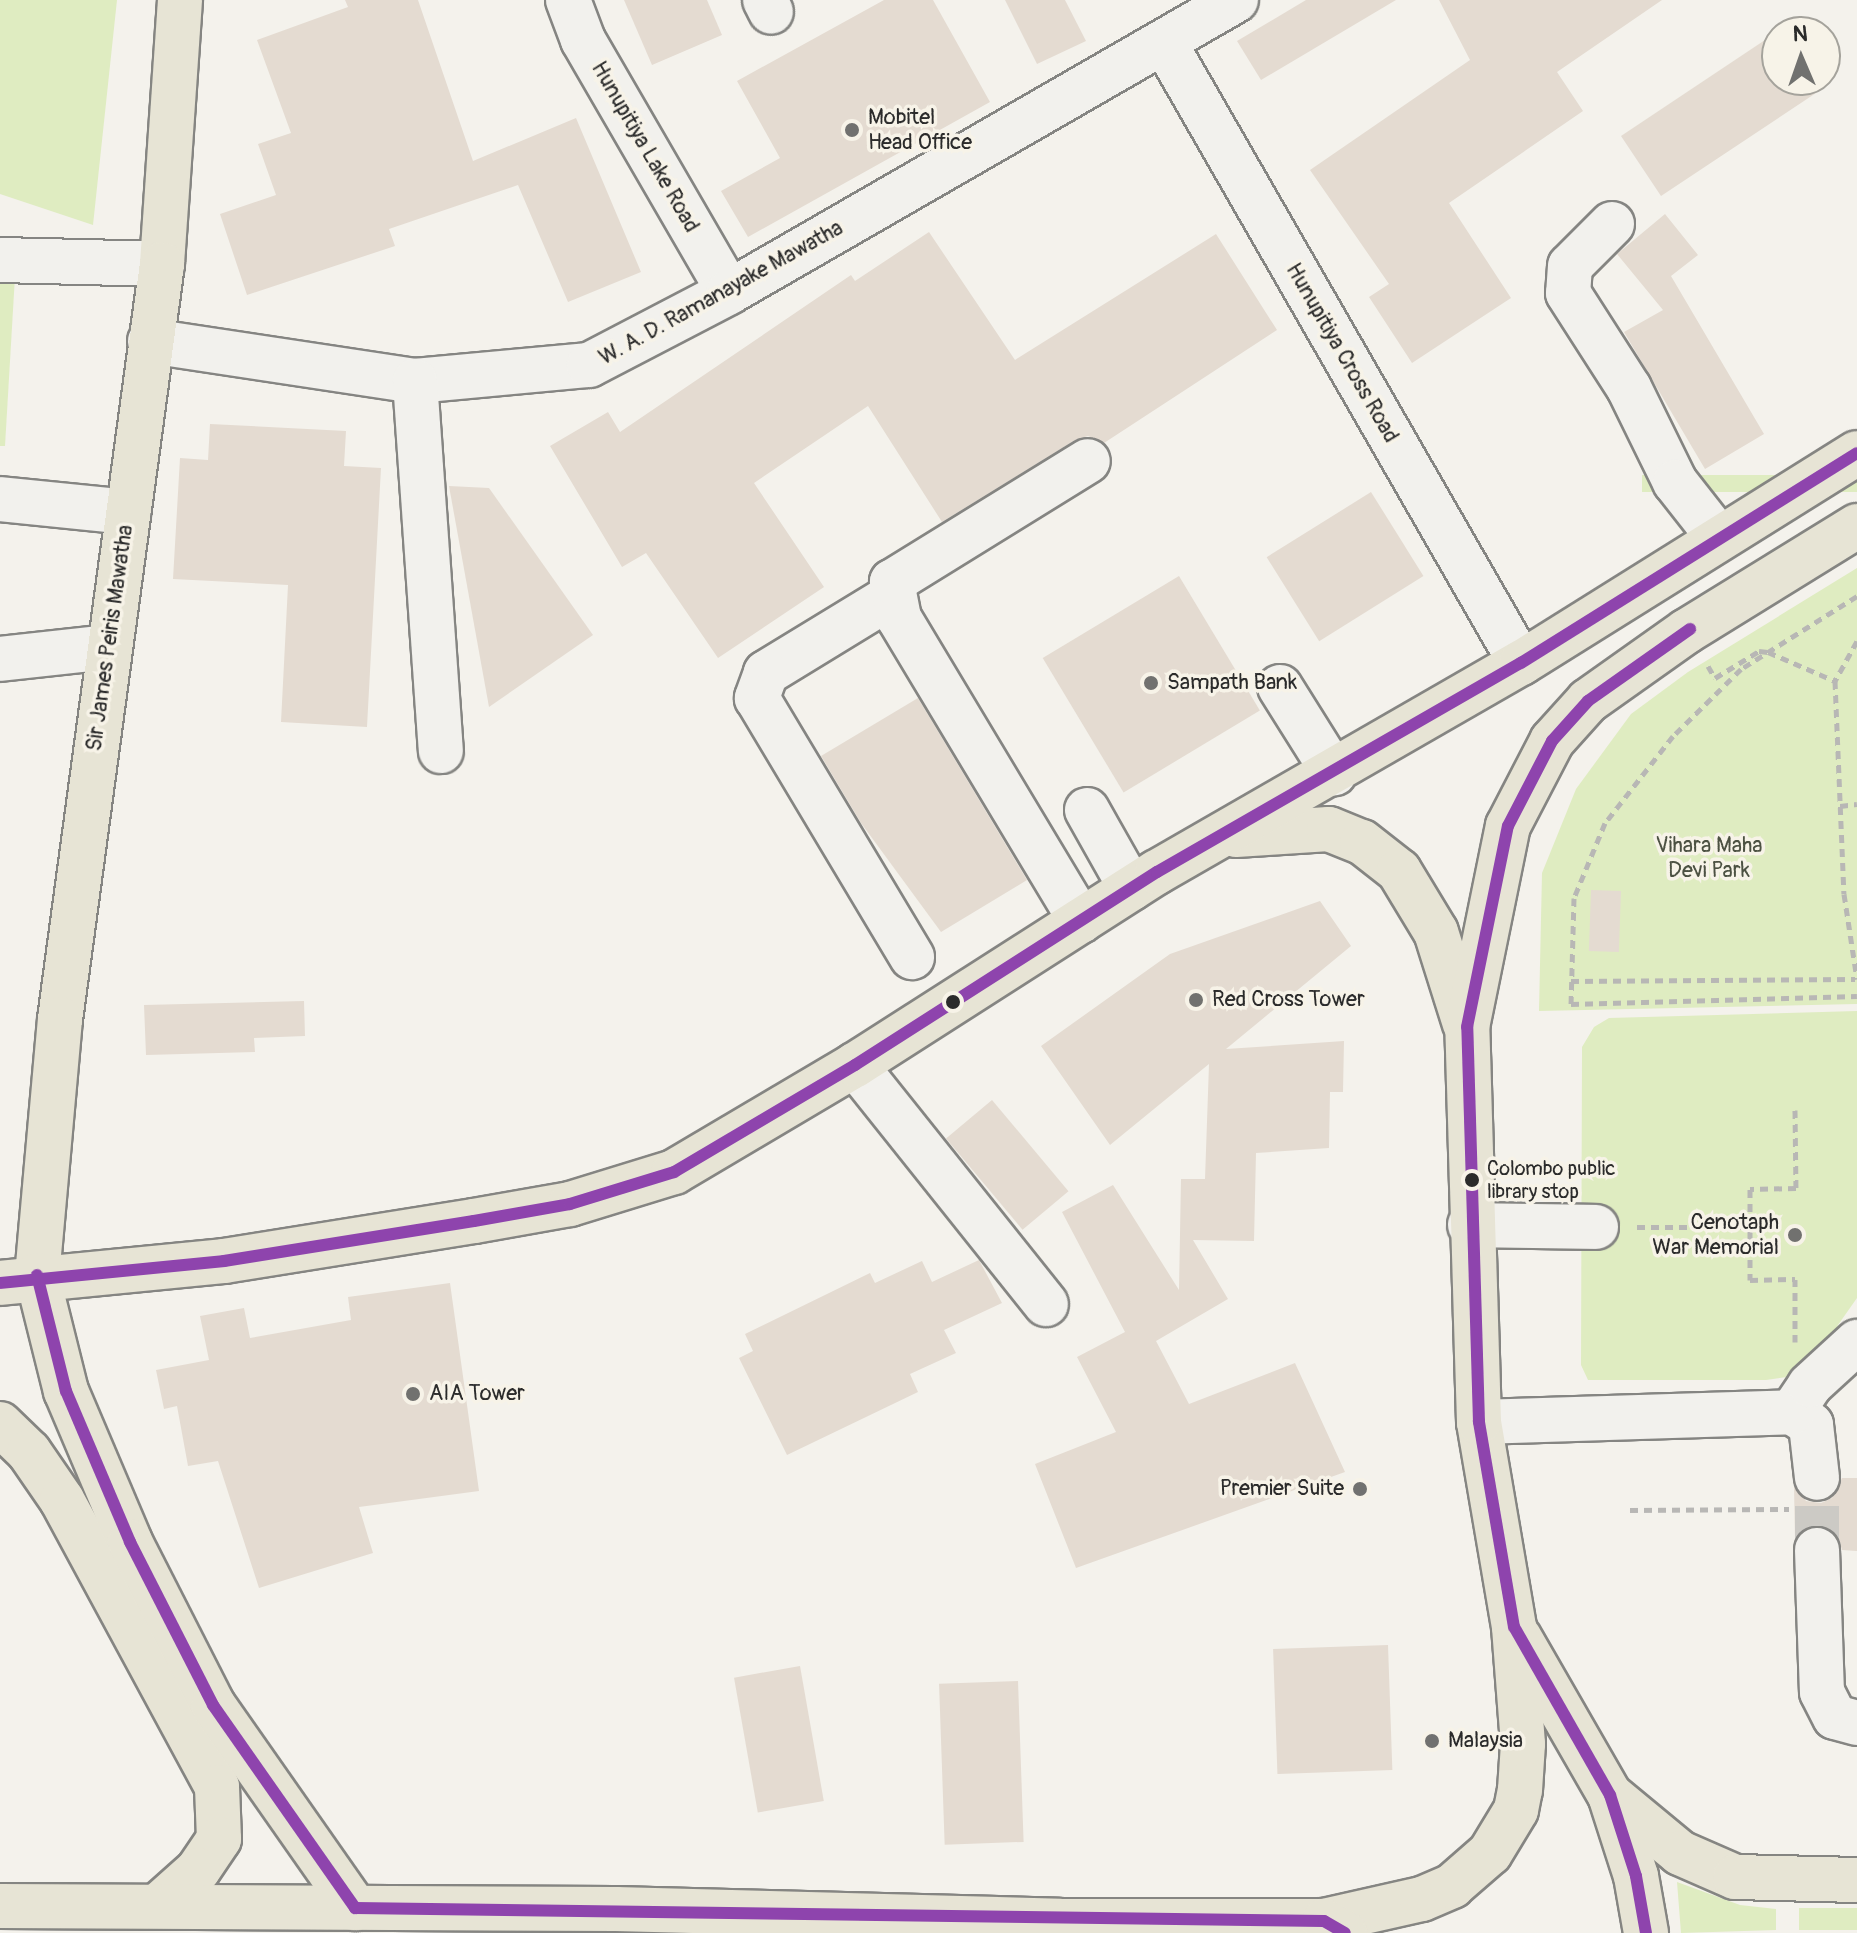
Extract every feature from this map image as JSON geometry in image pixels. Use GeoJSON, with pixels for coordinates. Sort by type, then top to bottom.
{"type":"FeatureCollection","features":[{"type":"Feature","properties":{"kind":"main road","name":"Sir James Peiris Mawatha"},"geometry":{"type":"LineString","coordinates":[[180,0],[162,264],[60,1019],[19,1279],[130,1542],[213,1705],[355,1908]]}},
{"type":"Feature","properties":{"kind":"main road"},"geometry":{"type":"LineString","coordinates":[[19,1279],[224,1261],[570,1204],[674,1172],[855,1065],[1131,888],[1226,836],[1521,663],[1857,453]]}},
{"type":"Feature","properties":{"kind":"main road"},"geometry":{"type":"LineString","coordinates":[[0,1906],[616,1909],[1060,1927],[1334,1927],[1422,1899],[1452,1886],[1490,1853],[1506,1829],[1523,1769],[1514,1627],[1479,1422],[1470,1225],[1467,1027],[1508,826],[1552,741],[1588,701],[1687,631],[1857,526]]}},
{"type":"Feature","properties":{"kind":"main road"},"geometry":{"type":"LineString","coordinates":[[1226,836],[1329,829],[1362,842],[1399,871],[1436,932],[1467,1027]]}},
{"type":"Feature","properties":{"kind":"main road"},"geometry":{"type":"LineString","coordinates":[[0,1424],[29,1452],[62,1500],[217,1787],[219,1839],[198,1870],[159,1905]]}},
{"type":"Feature","properties":{"kind":"main road"},"geometry":{"type":"LineString","coordinates":[[1514,1627],[1610,1795],[1636,1876],[1646,1933]]}},
{"type":"Feature","properties":{"kind":"main road"},"geometry":{"type":"LineString","coordinates":[[1610,1795],[1680,1853],[1735,1877],[1857,1880]]}},
{"type":"Feature","properties":{"kind":"main road"},"geometry":{"type":"LineString","coordinates":[[159,1905],[222,1933]]}},
{"type":"Feature","properties":{"kind":"main road"},"geometry":{"type":"LineString","coordinates":[[580,1933],[616,1909]]}},
{"type":"Feature","properties":{"kind":"street","name":"Hunupitiya Lake Road"},"geometry":{"type":"LineString","coordinates":[[568,0],[583,40],[729,292]]}},
{"type":"Feature","properties":{"kind":"street","name":"W. A. D. Ramanayake Mawatha"},"geometry":{"type":"LineString","coordinates":[[150,341],[415,381],[589,365],[729,292],[1236,0]]}},
{"type":"Feature","properties":{"kind":"street","name":"Hunupitiya Cross Road"},"geometry":{"type":"LineString","coordinates":[[1164,42],[1521,663]]}},
{"type":"Feature","properties":{"kind":"street"},"geometry":{"type":"LineString","coordinates":[[1612,224],[1570,266],[1568,293],[1629,388],[1675,482],[1719,538]]}},
{"type":"Feature","properties":{"kind":"street"},"geometry":{"type":"LineString","coordinates":[[0,260],[162,264]]}},
{"type":"Feature","properties":{"kind":"street"},"geometry":{"type":"LineString","coordinates":[[415,381],[441,751]]}},
{"type":"Feature","properties":{"kind":"street"},"geometry":{"type":"LineString","coordinates":[[1081,921],[899,618],[892,596],[892,582],[1088,461]]}},
{"type":"Feature","properties":{"kind":"street"},"geometry":{"type":"LineString","coordinates":[[0,499],[128,512]]}},
{"type":"Feature","properties":{"kind":"street"},"geometry":{"type":"LineString","coordinates":[[892,596],[766,673],[757,698],[912,957]]}},
{"type":"Feature","properties":{"kind":"street"},"geometry":{"type":"LineString","coordinates":[[0,659],[108,647]]}},
{"type":"Feature","properties":{"kind":"street"},"geometry":{"type":"LineString","coordinates":[[1280,687],[1334,773]]}},
{"type":"Feature","properties":{"kind":"street"},"geometry":{"type":"LineString","coordinates":[[1087,810],[1131,888]]}},
{"type":"Feature","properties":{"kind":"street"},"geometry":{"type":"LineString","coordinates":[[855,1065],[1046,1304]]}},
{"type":"Feature","properties":{"kind":"street"},"geometry":{"type":"LineString","coordinates":[[1470,1225],[1596,1227]]}},
{"type":"Feature","properties":{"kind":"street"},"geometry":{"type":"LineString","coordinates":[[1792,1412],[1810,1385],[1857,1342]]}},
{"type":"Feature","properties":{"kind":"street"},"geometry":{"type":"LineString","coordinates":[[1479,1422],[1792,1412],[1811,1425],[1806,1494]]}},
{"type":"Feature","properties":{"kind":"street"},"geometry":{"type":"LineString","coordinates":[[1817,1550],[1822,1692],[1835,1717],[1857,1723]]}},
{"type":"Feature","properties":{"kind":"path"},"geometry":{"type":"LineString","coordinates":[[1857,596],[1741,669],[1673,736],[1605,823],[1574,898],[1571,1004],[1857,996]]}},
{"type":"Feature","properties":{"kind":"path"},"geometry":{"type":"LineString","coordinates":[[1687,631],[1715,678],[1759,651],[1835,681]]}},
{"type":"Feature","properties":{"kind":"path"},"geometry":{"type":"LineString","coordinates":[[1571,981],[1856,979],[1840,806],[1835,681],[1857,641]]}},
{"type":"Feature","properties":{"kind":"path"},"geometry":{"type":"LineString","coordinates":[[1840,806],[1857,804]]}},
{"type":"Feature","properties":{"kind":"path"},"geometry":{"type":"LineString","coordinates":[[1795,1110],[1796,1188],[1750,1189],[1750,1280],[1795,1279],[1795,1356]]}},
{"type":"Feature","properties":{"kind":"path"},"geometry":{"type":"LineString","coordinates":[[1596,1227],[1750,1227]]}},
{"type":"Feature","properties":{"kind":"path"},"geometry":{"type":"LineString","coordinates":[[1630,1510],[1806,1494]]}},
{"type":"Feature","properties":{"kind":"green space"},"geometry":{"type":"Polygon","coordinates":[[[0,0],[117,0],[93,225],[0,194],[0,0]]]}},
{"type":"Feature","properties":{"kind":"green space"},"geometry":{"type":"Polygon","coordinates":[[[0,276],[15,276],[5,446],[0,446],[0,276]]]}},
{"type":"Feature","properties":{"kind":"green space"},"geometry":{"type":"Polygon","coordinates":[[[1642,475],[1857,475],[1857,492],[1642,492],[1642,475]]]}},
{"type":"Feature","properties":{"kind":"green space","name":"Vihara Maha Devi Park"},"geometry":{"type":"Polygon","coordinates":[[[1857,568],[1857,1004],[1539,1011],[1542,873],[1576,789],[1631,714],[1688,672],[1857,568]]]}},
{"type":"Feature","properties":{"kind":"green space"},"geometry":{"type":"Polygon","coordinates":[[[1857,1011],[1857,1298],[1838,1325],[1829,1358],[1807,1374],[1766,1380],[1588,1380],[1581,1365],[1582,1047],[1594,1027],[1609,1018],[1857,1011]]]}},
{"type":"Feature","properties":{"kind":"green space"},"geometry":{"type":"Polygon","coordinates":[[[1677,1882],[1740,1905],[1776,1909],[1776,1930],[1681,1933],[1677,1882]]]}},
{"type":"Feature","properties":{"kind":"green space"},"geometry":{"type":"Polygon","coordinates":[[[1799,1908],[1857,1908],[1857,1930],[1799,1930],[1799,1908]]]}},
{"type":"Feature","properties":{"kind":"building"},"geometry":{"type":"Polygon","coordinates":[[[345,0],[418,0],[473,161],[576,118],[641,272],[568,302],[518,185],[389,229],[395,246],[247,295],[220,214],[276,195],[258,144],[291,133],[257,40],[348,7],[345,0]]]}},
{"type":"Feature","properties":{"kind":"building"},"geometry":{"type":"Polygon","coordinates":[[[624,0],[707,0],[722,35],[652,65],[624,0]]]}},
{"type":"Feature","properties":{"kind":"building","name":"Mobitel Head Office"},"geometry":{"type":"Polygon","coordinates":[[[884,0],[933,0],[990,102],[748,237],[721,191],[780,158],[737,81],[884,0]]]}},
{"type":"Feature","properties":{"kind":"building"},"geometry":{"type":"Polygon","coordinates":[[[1005,0],[1065,0],[1086,41],[1037,64],[1005,0]]]}},
{"type":"Feature","properties":{"kind":"building"},"geometry":{"type":"Polygon","coordinates":[[[1306,0],[1396,0],[1261,80],[1237,41],[1306,0]]]}},
{"type":"Feature","properties":{"kind":"building"},"geometry":{"type":"Polygon","coordinates":[[[1439,0],[1662,0],[1557,72],[1583,111],[1449,203],[1511,298],[1412,363],[1369,297],[1389,284],[1310,170],[1470,60],[1439,0]]]}},
{"type":"Feature","properties":{"kind":"building"},"geometry":{"type":"Polygon","coordinates":[[[1761,43],[1761,96],[1811,96],[1661,196],[1621,136],[1761,43]]]}},
{"type":"Feature","properties":{"kind":"building"},"geometry":{"type":"Polygon","coordinates":[[[1665,214],[1698,255],[1671,276],[1764,434],[1705,469],[1624,332],[1663,310],[1617,254],[1665,214]]]}},
{"type":"Feature","properties":{"kind":"building"},"geometry":{"type":"Polygon","coordinates":[[[929,232],[1015,360],[1216,234],[1277,330],[1104,443],[1088,436],[1075,440],[942,522],[868,406],[754,483],[824,587],[718,658],[646,553],[622,567],[550,446],[608,412],[620,432],[851,275],[855,281],[929,232]]]}},
{"type":"Feature","properties":{"kind":"building"},"geometry":{"type":"Polygon","coordinates":[[[210,424],[346,431],[344,466],[381,468],[367,727],[281,722],[288,585],[173,579],[180,458],[208,460],[210,424]]]}},
{"type":"Feature","properties":{"kind":"building"},"geometry":{"type":"Polygon","coordinates":[[[449,486],[489,488],[593,635],[489,707],[449,486]]]}},
{"type":"Feature","properties":{"kind":"building"},"geometry":{"type":"Polygon","coordinates":[[[1371,492],[1423,576],[1319,641],[1267,557],[1371,492]]]}},
{"type":"Feature","properties":{"kind":"building","name":"Sampath Bank"},"geometry":{"type":"Polygon","coordinates":[[[1179,576],[1260,711],[1124,792],[1043,658],[1179,576]]]}},
{"type":"Feature","properties":{"kind":"building"},"geometry":{"type":"Polygon","coordinates":[[[918,698],[1027,880],[941,932],[861,823],[821,756],[918,698]]]}},
{"type":"Feature","properties":{"kind":"building"},"geometry":{"type":"Polygon","coordinates":[[[1591,890],[1621,891],[1619,952],[1589,951],[1591,890]]]}},
{"type":"Feature","properties":{"kind":"building"},"geometry":{"type":"Polygon","coordinates":[[[1320,901],[1351,946],[1226,1049],[1344,1041],[1343,1092],[1330,1092],[1329,1148],[1256,1153],[1254,1241],[1193,1240],[1228,1299],[1156,1341],[1189,1404],[1295,1363],[1345,1472],[1076,1568],[1035,1464],[1116,1432],[1077,1357],[1125,1332],[1062,1212],[1113,1185],[1179,1290],[1181,1179],[1205,1179],[1209,1064],[1110,1145],[1041,1046],[1170,954],[1320,901]]]}},
{"type":"Feature","properties":{"kind":"building"},"geometry":{"type":"Polygon","coordinates":[[[304,1001],[305,1036],[254,1038],[255,1052],[146,1055],[144,1005],[304,1001]]]}},
{"type":"Feature","properties":{"kind":"building"},"geometry":{"type":"Polygon","coordinates":[[[992,1100],[1068,1191],[1023,1230],[946,1139],[992,1100]]]}},
{"type":"Feature","properties":{"kind":"building"},"geometry":{"type":"Polygon","coordinates":[[[979,1260],[1002,1303],[944,1330],[956,1353],[910,1374],[918,1392],[787,1455],[739,1358],[753,1351],[745,1334],[870,1273],[875,1283],[922,1261],[932,1282],[979,1260]]]}},
{"type":"Feature","properties":{"kind":"building"},"geometry":{"type":"Polygon","coordinates":[[[450,1283],[479,1491],[359,1507],[373,1553],[259,1588],[218,1461],[188,1466],[177,1406],[164,1409],[156,1370],[209,1360],[200,1316],[244,1308],[250,1338],[351,1320],[348,1297],[450,1283]]]}},
{"type":"Feature","properties":{"kind":"building"},"geometry":{"type":"Polygon","coordinates":[[[1842,1478],[1857,1478],[1857,1551],[1842,1550],[1838,1536],[1817,1525],[1795,1540],[1794,1486],[1806,1501],[1821,1503],[1832,1498],[1842,1478]]]}},
{"type":"Feature","properties":{"kind":"building"},"geometry":{"type":"Polygon","coordinates":[[[1388,1645],[1392,1770],[1277,1774],[1273,1649],[1388,1645]]]}},
{"type":"Feature","properties":{"kind":"building"},"geometry":{"type":"Polygon","coordinates":[[[800,1666],[824,1801],[758,1813],[734,1678],[800,1666]]]}},
{"type":"Feature","properties":{"kind":"building"},"geometry":{"type":"Polygon","coordinates":[[[1018,1681],[1024,1842],[945,1845],[939,1684],[1018,1681]]]}},
{"type":"Feature","properties":{"kind":"tunnel"},"geometry":{"type":"LineString","coordinates":[[1817,1478],[1817,1550]]}},
{"type":"Feature","properties":{"kind":"transit line"},"geometry":{"type":"LineString","coordinates":[[0,1283],[224,1261],[474,1221],[570,1204],[674,1172],[855,1065],[1157,872],[1521,663],[1857,453]]}},
{"type":"Feature","properties":{"kind":"transit line"},"geometry":{"type":"LineString","coordinates":[[1646,1933],[1636,1876],[1610,1795],[1514,1627],[1479,1422],[1467,1027],[1508,826],[1552,741],[1588,701],[1690,629]]}},
{"type":"Feature","properties":{"kind":"transit line"},"geometry":{"type":"LineString","coordinates":[[37,1275],[66,1391],[130,1542],[213,1705],[355,1908],[1324,1921],[1345,1933]]}},
{"type":"Feature","properties":{"kind":"place","name":"Mobitel Head Office"},"geometry":{"type":"Point","coordinates":[852,130]}},
{"type":"Feature","properties":{"kind":"place","name":"Sampath Bank"},"geometry":{"type":"Point","coordinates":[1151,683]}},
{"type":"Feature","properties":{"kind":"place","name":"Red Cross Tower"},"geometry":{"type":"Point","coordinates":[1196,1000]}},
{"type":"Feature","properties":{"kind":"place","name":"Colombo public library stop"},"geometry":{"type":"Point","coordinates":[1472,1180]}},
{"type":"Feature","properties":{"kind":"place","name":"Cenotaph War Memorial"},"geometry":{"type":"Point","coordinates":[1795,1235]}},
{"type":"Feature","properties":{"kind":"place","name":"AIA Tower"},"geometry":{"type":"Point","coordinates":[413,1394]}},
{"type":"Feature","properties":{"kind":"place","name":"Premier Suite"},"geometry":{"type":"Point","coordinates":[1360,1489]}},
{"type":"Feature","properties":{"kind":"place","name":"Malaysia"},"geometry":{"type":"Point","coordinates":[1432,1741]}}]}
